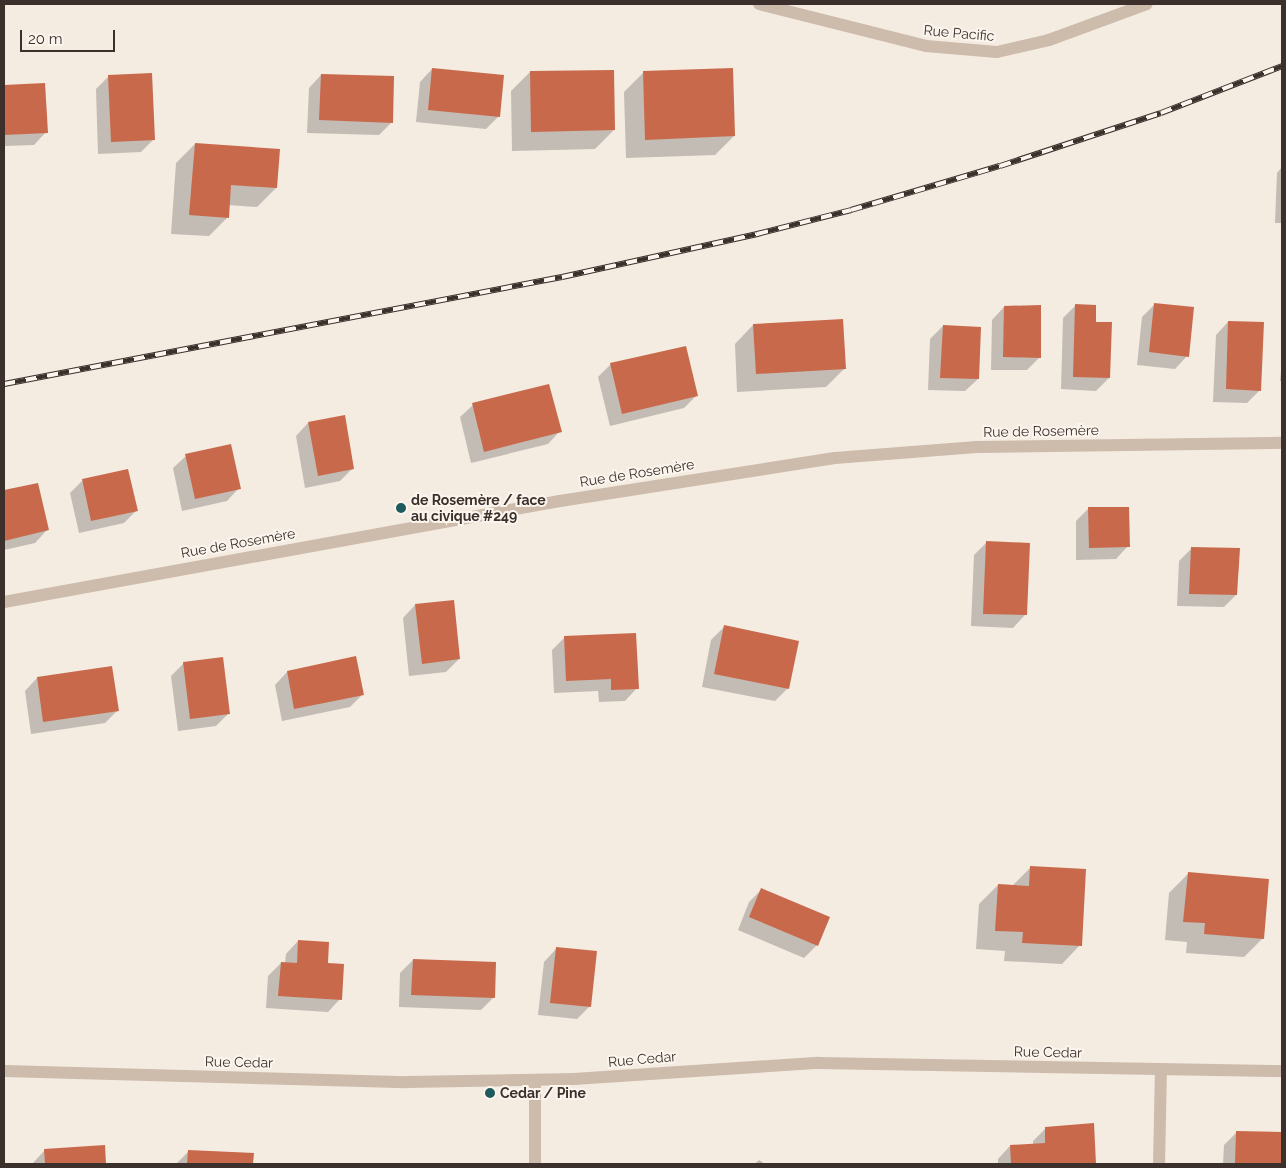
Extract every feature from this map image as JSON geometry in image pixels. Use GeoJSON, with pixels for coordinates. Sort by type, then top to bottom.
{"type":"FeatureCollection","features":[{"type":"Feature","properties":{"kind":"street","name":"Rue Pacific"},"geometry":{"type":"LineString","coordinates":[[759,4],[766,4],[917,44],[997,52],[1049,40],[1147,4]]}},
{"type":"Feature","properties":{"kind":"street","name":"Rue de Rosemère"},"geometry":{"type":"LineString","coordinates":[[4,602],[524,507],[836,458],[977,447],[1282,442]]}},
{"type":"Feature","properties":{"kind":"street","name":"Rue Cedar"},"geometry":{"type":"LineString","coordinates":[[4,1071],[407,1082],[535,1080],[818,1063],[1282,1071]]}},
{"type":"Feature","properties":{"kind":"street"},"geometry":{"type":"LineString","coordinates":[[1159,1164],[1161,1070]]}},
{"type":"Feature","properties":{"kind":"street"},"geometry":{"type":"LineString","coordinates":[[535,1080],[535,1164]]}},
{"type":"Feature","properties":{"kind":"building"},"geometry":{"type":"Polygon","coordinates":[[[432,68],[504,75],[500,117],[428,110],[432,68]]]}},
{"type":"Feature","properties":{"kind":"building"},"geometry":{"type":"Polygon","coordinates":[[[733,68],[735,136],[645,140],[643,71],[733,68]]]}},
{"type":"Feature","properties":{"kind":"building"},"geometry":{"type":"Polygon","coordinates":[[[614,70],[615,130],[531,132],[530,71],[614,70]]]}},
{"type":"Feature","properties":{"kind":"building"},"geometry":{"type":"Polygon","coordinates":[[[152,73],[155,140],[111,142],[108,75],[152,73]]]}},
{"type":"Feature","properties":{"kind":"building"},"geometry":{"type":"Polygon","coordinates":[[[321,74],[394,76],[393,123],[319,120],[321,74]]]}},
{"type":"Feature","properties":{"kind":"building"},"geometry":{"type":"Polygon","coordinates":[[[45,83],[48,133],[4,135],[4,85],[45,83]]]}},
{"type":"Feature","properties":{"kind":"building"},"geometry":{"type":"Polygon","coordinates":[[[195,143],[280,149],[277,188],[231,185],[229,218],[189,215],[195,143]]]}},
{"type":"Feature","properties":{"kind":"building"},"geometry":{"type":"Polygon","coordinates":[[[1154,303],[1194,307],[1189,357],[1149,352],[1154,303]]]}},
{"type":"Feature","properties":{"kind":"building"},"geometry":{"type":"Polygon","coordinates":[[[1075,304],[1096,305],[1096,322],[1112,322],[1110,378],[1073,377],[1075,304]]]}},
{"type":"Feature","properties":{"kind":"building"},"geometry":{"type":"Polygon","coordinates":[[[1041,305],[1041,358],[1003,357],[1004,306],[1041,305]]]}},
{"type":"Feature","properties":{"kind":"building"},"geometry":{"type":"Polygon","coordinates":[[[843,319],[846,369],[756,374],[753,324],[843,319]]]}},
{"type":"Feature","properties":{"kind":"building"},"geometry":{"type":"Polygon","coordinates":[[[1228,321],[1264,322],[1261,391],[1226,389],[1228,321]]]}},
{"type":"Feature","properties":{"kind":"building"},"geometry":{"type":"Polygon","coordinates":[[[943,325],[981,327],[979,379],[940,378],[943,325]]]}},
{"type":"Feature","properties":{"kind":"building"},"geometry":{"type":"Polygon","coordinates":[[[686,346],[698,396],[622,414],[610,363],[686,346]]]}},
{"type":"Feature","properties":{"kind":"building"},"geometry":{"type":"Polygon","coordinates":[[[549,384],[562,432],[484,452],[472,403],[549,384]]]}},
{"type":"Feature","properties":{"kind":"building"},"geometry":{"type":"Polygon","coordinates":[[[345,415],[354,469],[318,476],[308,422],[345,415]]]}},
{"type":"Feature","properties":{"kind":"building"},"geometry":{"type":"Polygon","coordinates":[[[231,444],[241,489],[195,499],[185,454],[231,444]]]}},
{"type":"Feature","properties":{"kind":"building"},"geometry":{"type":"Polygon","coordinates":[[[128,469],[138,511],[91,521],[82,479],[128,469]]]}},
{"type":"Feature","properties":{"kind":"building"},"geometry":{"type":"Polygon","coordinates":[[[38,483],[49,530],[4,541],[4,490],[38,483]]]}},
{"type":"Feature","properties":{"kind":"building"},"geometry":{"type":"Polygon","coordinates":[[[1088,507],[1129,507],[1130,547],[1089,548],[1088,507]]]}},
{"type":"Feature","properties":{"kind":"building"},"geometry":{"type":"Polygon","coordinates":[[[986,541],[1030,543],[1027,615],[983,614],[986,541]]]}},
{"type":"Feature","properties":{"kind":"building"},"geometry":{"type":"Polygon","coordinates":[[[1191,547],[1240,548],[1237,595],[1189,594],[1191,547]]]}},
{"type":"Feature","properties":{"kind":"building"},"geometry":{"type":"Polygon","coordinates":[[[454,600],[460,659],[422,664],[415,604],[454,600]]]}},
{"type":"Feature","properties":{"kind":"building"},"geometry":{"type":"Polygon","coordinates":[[[724,625],[799,641],[789,689],[714,674],[724,625]]]}},
{"type":"Feature","properties":{"kind":"building"},"geometry":{"type":"Polygon","coordinates":[[[636,633],[639,689],[611,690],[611,679],[566,681],[564,636],[636,633]]]}},
{"type":"Feature","properties":{"kind":"building"},"geometry":{"type":"Polygon","coordinates":[[[356,656],[364,695],[294,709],[287,671],[356,656]]]}},
{"type":"Feature","properties":{"kind":"building"},"geometry":{"type":"Polygon","coordinates":[[[223,657],[230,714],[190,719],[183,662],[223,657]]]}},
{"type":"Feature","properties":{"kind":"building"},"geometry":{"type":"Polygon","coordinates":[[[112,666],[119,711],[43,722],[37,677],[112,666]]]}},
{"type":"Feature","properties":{"kind":"building"},"geometry":{"type":"Polygon","coordinates":[[[1030,866],[1086,869],[1082,946],[1022,943],[1023,932],[995,931],[998,884],[1029,886],[1030,866]]]}},
{"type":"Feature","properties":{"kind":"building"},"geometry":{"type":"Polygon","coordinates":[[[1188,872],[1269,879],[1264,939],[1204,934],[1205,923],[1183,922],[1188,872]]]}},
{"type":"Feature","properties":{"kind":"building"},"geometry":{"type":"Polygon","coordinates":[[[761,888],[830,917],[818,946],[749,917],[761,888]]]}},
{"type":"Feature","properties":{"kind":"building"},"geometry":{"type":"Polygon","coordinates":[[[298,940],[329,942],[328,963],[344,964],[342,1000],[278,996],[281,962],[297,963],[298,940]]]}},
{"type":"Feature","properties":{"kind":"building"},"geometry":{"type":"Polygon","coordinates":[[[556,947],[597,951],[591,1007],[550,1003],[556,947]]]}},
{"type":"Feature","properties":{"kind":"building"},"geometry":{"type":"Polygon","coordinates":[[[413,959],[496,962],[495,998],[411,995],[413,959]]]}},
{"type":"Feature","properties":{"kind":"building"},"geometry":{"type":"Polygon","coordinates":[[[1094,1123],[1096,1164],[1011,1164],[1010,1145],[1045,1143],[1045,1127],[1094,1123]]]}},
{"type":"Feature","properties":{"kind":"building"},"geometry":{"type":"Polygon","coordinates":[[[1236,1131],[1282,1132],[1282,1164],[1235,1164],[1236,1131]]]}},
{"type":"Feature","properties":{"kind":"building"},"geometry":{"type":"Polygon","coordinates":[[[105,1145],[106,1164],[45,1164],[44,1149],[105,1145]]]}},
{"type":"Feature","properties":{"kind":"building"},"geometry":{"type":"Polygon","coordinates":[[[188,1150],[254,1153],[253,1164],[187,1164],[188,1150]]]}},
{"type":"Feature","properties":{"kind":"railway"},"geometry":{"type":"LineString","coordinates":[[4,384],[562,277],[757,234],[851,210],[1000,166],[1161,113],[1282,66]]}},
{"type":"Feature","properties":{"kind":"place","name":"de Rosemère / face au civique #249"},"geometry":{"type":"Point","coordinates":[401,508]}},
{"type":"Feature","properties":{"kind":"place","name":"Cedar / Pine"},"geometry":{"type":"Point","coordinates":[490,1093]}}]}
